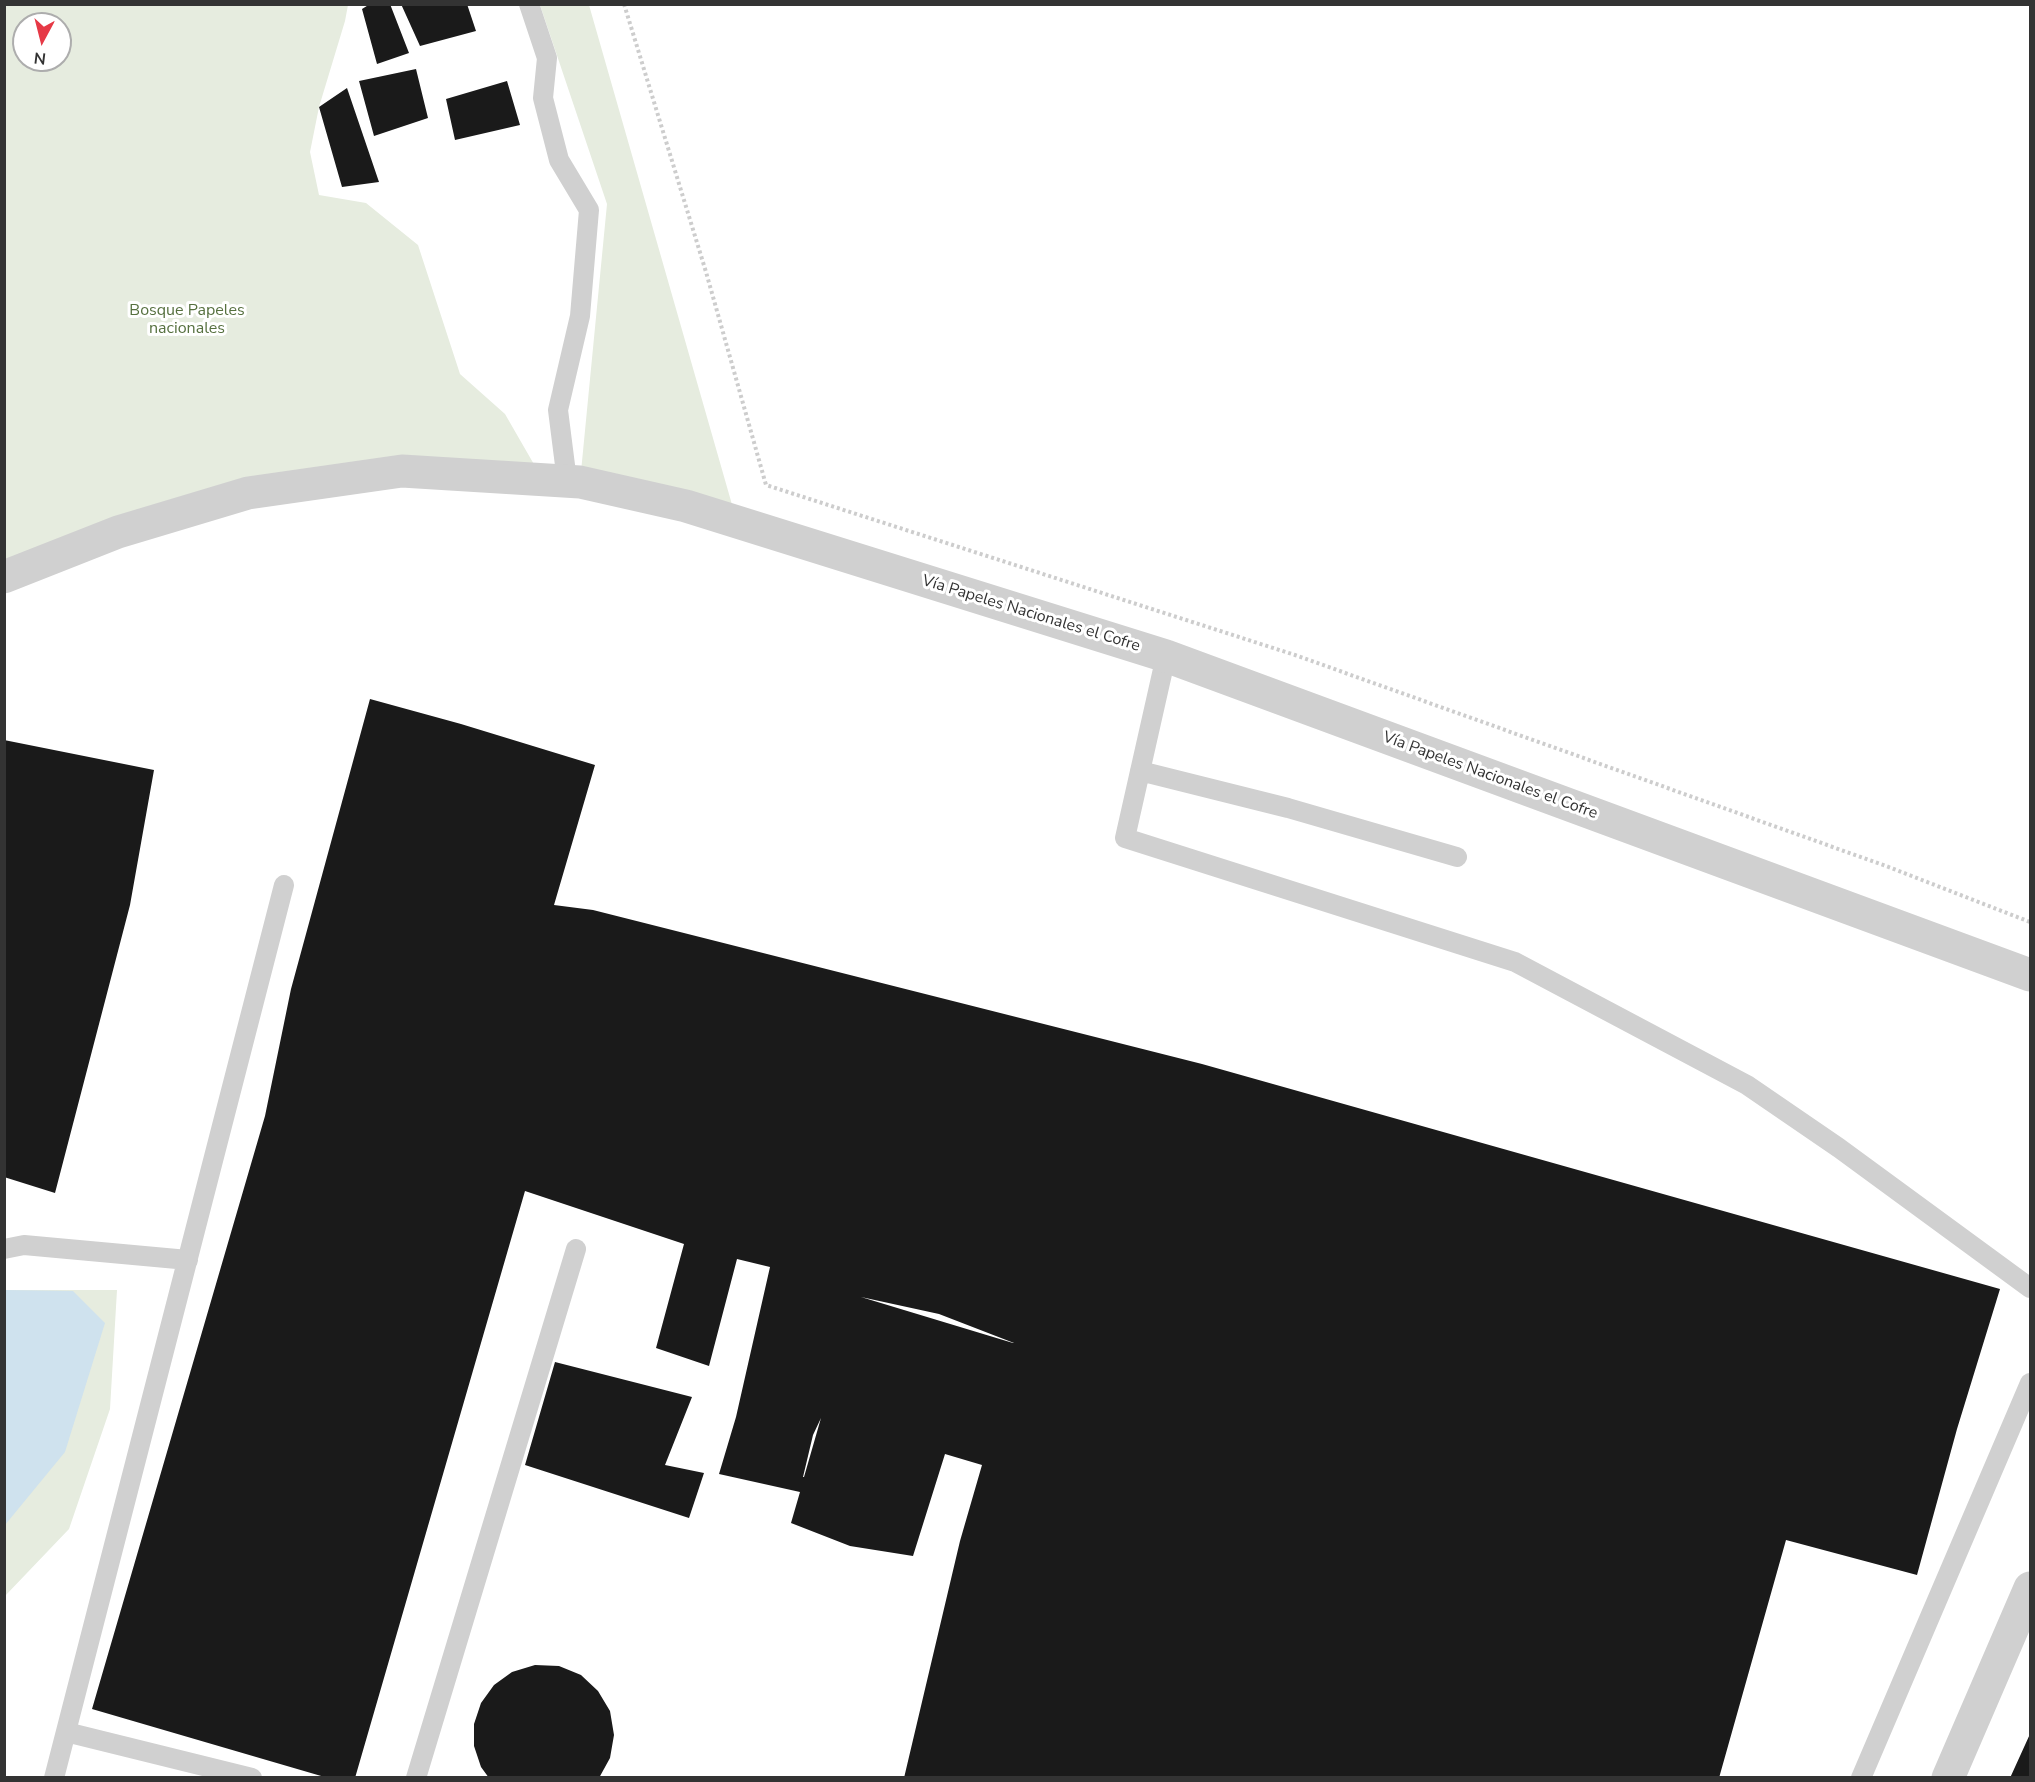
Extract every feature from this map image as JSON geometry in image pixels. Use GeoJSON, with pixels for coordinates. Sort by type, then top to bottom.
{"type":"FeatureCollection","features":[{"type":"Feature","properties":{"kind":"street","name":"Vía Papeles Nacionales el Cofre"},"geometry":{"type":"LineString","coordinates":[[4,577],[118,532],[248,493],[402,471],[580,482],[686,506],[1166,656],[2031,975]]}},
{"type":"Feature","properties":{"kind":"street"},"geometry":{"type":"LineString","coordinates":[[1948,1778],[2031,1588]]}},
{"type":"Feature","properties":{"kind":"lane"},"geometry":{"type":"LineString","coordinates":[[529,4],[547,58],[543,98],[559,160],[589,210],[580,316],[558,410],[567,481]]}},
{"type":"Feature","properties":{"kind":"lane"},"geometry":{"type":"LineString","coordinates":[[1166,656],[1125,838],[1515,962],[1747,1085],[1839,1148],[2031,1287]]}},
{"type":"Feature","properties":{"kind":"lane"},"geometry":{"type":"LineString","coordinates":[[1140,771],[1288,808],[1457,857]]}},
{"type":"Feature","properties":{"kind":"lane"},"geometry":{"type":"LineString","coordinates":[[54,1778],[284,885]]}},
{"type":"Feature","properties":{"kind":"lane"},"geometry":{"type":"LineString","coordinates":[[4,1249],[24,1245],[188,1260]]}},
{"type":"Feature","properties":{"kind":"lane"},"geometry":{"type":"LineString","coordinates":[[416,1778],[576,1249]]}},
{"type":"Feature","properties":{"kind":"lane"},"geometry":{"type":"LineString","coordinates":[[1861,1778],[2031,1383]]}},
{"type":"Feature","properties":{"kind":"lane"},"geometry":{"type":"LineString","coordinates":[[66,1732],[252,1778]]}},
{"type":"Feature","properties":{"kind":"path"},"geometry":{"type":"LineString","coordinates":[[624,4],[703,261],[766,485],[1295,655],[1886,866],[2031,922]]}},
{"type":"Feature","properties":{"kind":"green space","name":"Bosque Papeles nacionales"},"geometry":{"type":"Polygon","coordinates":[[[5,5],[348,5],[319,107],[310,152],[319,195],[366,203],[418,245],[460,374],[505,414],[543,480],[248,493],[5,577],[5,5]]]}},
{"type":"Feature","properties":{"kind":"green space"},"geometry":{"type":"Polygon","coordinates":[[[540,5],[589,5],[737,522],[580,482],[607,204],[540,5]]]}},
{"type":"Feature","properties":{"kind":"green space"},"geometry":{"type":"Polygon","coordinates":[[[5,1290],[117,1290],[110,1409],[69,1529],[5,1596],[5,1290]]]}},
{"type":"Feature","properties":{"kind":"water"},"geometry":{"type":"Polygon","coordinates":[[[5,1290],[73,1291],[105,1323],[65,1452],[5,1525],[5,1290]]]}},
{"type":"Feature","properties":{"kind":"building"},"geometry":{"type":"Polygon","coordinates":[[[370,4],[390,4],[409,53],[377,64],[362,9],[370,4]]]}},
{"type":"Feature","properties":{"kind":"building"},"geometry":{"type":"Polygon","coordinates":[[[401,4],[467,4],[476,31],[420,46],[401,4]]]}},
{"type":"Feature","properties":{"kind":"building"},"geometry":{"type":"Polygon","coordinates":[[[416,69],[428,118],[374,136],[359,81],[416,69]]]}},
{"type":"Feature","properties":{"kind":"building"},"geometry":{"type":"Polygon","coordinates":[[[507,81],[520,125],[455,140],[446,99],[507,81]]]}},
{"type":"Feature","properties":{"kind":"building"},"geometry":{"type":"Polygon","coordinates":[[[347,88],[379,182],[342,187],[319,107],[347,88]]]}},
{"type":"Feature","properties":{"kind":"building"},"geometry":{"type":"Polygon","coordinates":[[[370,699],[595,765],[554,905],[593,910],[1202,1064],[2000,1289],[1957,1429],[1917,1575],[1786,1540],[1719,1778],[904,1778],[960,1541],[982,1465],[945,1454],[913,1556],[850,1546],[791,1523],[800,1492],[719,1474],[736,1417],[770,1267],[737,1259],[709,1366],[656,1348],[684,1244],[525,1191],[355,1778],[328,1778],[92,1709],[265,1116],[291,989],[370,699]],[[861,1297],[1013,1343],[1014,1343],[939,1314],[861,1297]],[[821,1418],[813,1435],[803,1477],[804,1477],[821,1418]]]}},
{"type":"Feature","properties":{"kind":"building"},"geometry":{"type":"Polygon","coordinates":[[[4,740],[154,770],[130,905],[55,1193],[4,1177],[4,740]]]}},
{"type":"Feature","properties":{"kind":"building"},"geometry":{"type":"Polygon","coordinates":[[[555,1362],[692,1397],[665,1465],[704,1473],[689,1518],[525,1465],[555,1362]]]}},
{"type":"Feature","properties":{"kind":"building"},"geometry":{"type":"Polygon","coordinates":[[[535,1665],[559,1666],[581,1675],[598,1691],[610,1711],[614,1735],[610,1758],[599,1778],[489,1778],[481,1767],[474,1746],[474,1724],[481,1703],[494,1685],[512,1672],[535,1665]]]}},
{"type":"Feature","properties":{"kind":"building"},"geometry":{"type":"Polygon","coordinates":[[[2030,1734],[2030,1778],[2010,1778],[2030,1734]]]}}]}
